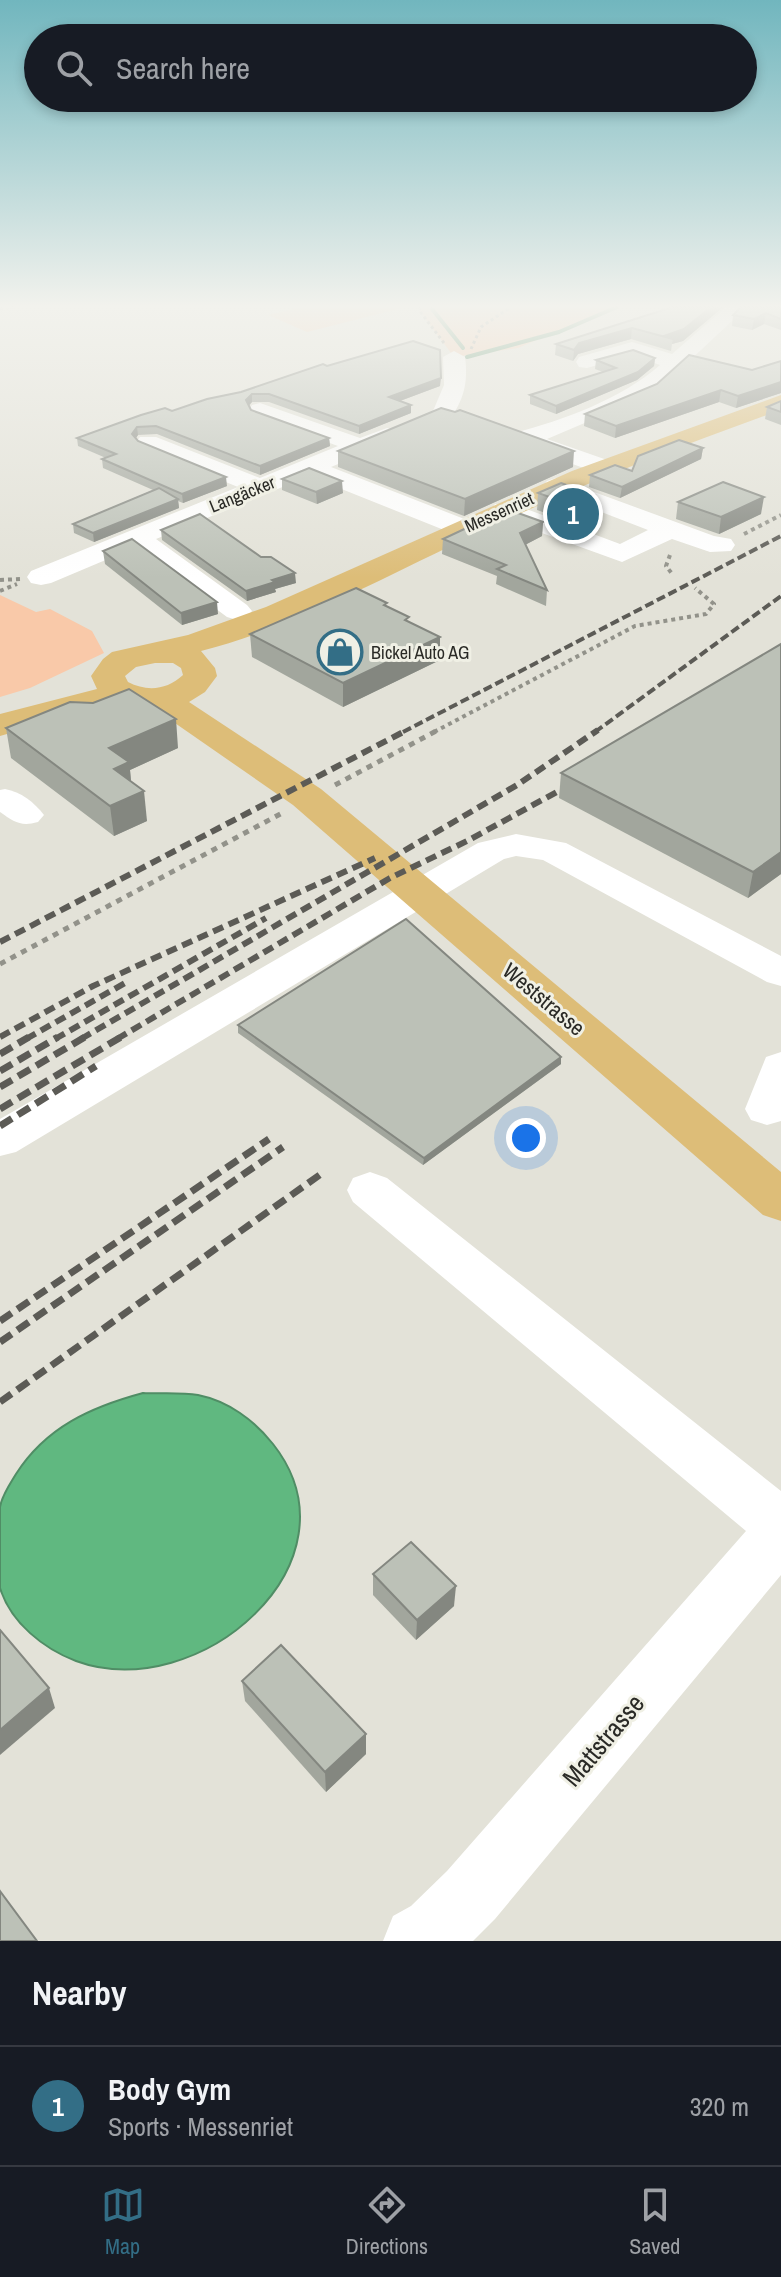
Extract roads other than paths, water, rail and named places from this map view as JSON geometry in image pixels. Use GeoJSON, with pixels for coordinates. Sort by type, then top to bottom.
{"type":"FeatureCollection","features":[{"type":"Feature","properties":{"kind":"main road","name":"Messenriet"},"geometry":{"type":"LineString","coordinates":[[323,598],[208,640],[125,659],[132,688],[178,693],[198,676],[212,656],[398,559],[463,528],[515,514],[567,490],[601,466],[781,402]]}},
{"type":"Feature","properties":{"kind":"main road"},"geometry":{"type":"LineString","coordinates":[[160,652],[187,657],[198,676]]}},
{"type":"Feature","properties":{"kind":"main road","name":"Weststrasse"},"geometry":{"type":"LineString","coordinates":[[198,676],[307,797]]}},
{"type":"Feature","properties":{"kind":"main road"},"geometry":{"type":"LineString","coordinates":[[0,711],[70,688],[132,688]]}},
{"type":"Feature","properties":{"kind":"main road"},"geometry":{"type":"LineString","coordinates":[[0,725],[132,688]]}},
{"type":"Feature","properties":{"kind":"main road","name":"Weststrasse"},"geometry":{"type":"LineString","coordinates":[[132,688],[185,713],[307,797],[781,1201]]}},
{"type":"Feature","properties":{"kind":"street"},"geometry":{"type":"LineString","coordinates":[[451,398],[444,411],[471,418]]}},
{"type":"Feature","properties":{"kind":"street"},"geometry":{"type":"LineString","coordinates":[[601,466],[513,434],[626,398]]}},
{"type":"Feature","properties":{"kind":"street"},"geometry":{"type":"LineString","coordinates":[[260,410],[360,446]]}},
{"type":"Feature","properties":{"kind":"street","name":"Langäcker"},"geometry":{"type":"LineString","coordinates":[[41,577],[444,411]]}},
{"type":"Feature","properties":{"kind":"street"},"geometry":{"type":"LineString","coordinates":[[148,442],[260,487]]}},
{"type":"Feature","properties":{"kind":"street"},"geometry":{"type":"LineString","coordinates":[[309,467],[463,528]]}},
{"type":"Feature","properties":{"kind":"street"},"geometry":{"type":"LineString","coordinates":[[567,490],[710,544],[721,545]]}},
{"type":"Feature","properties":{"kind":"street"},"geometry":{"type":"LineString","coordinates":[[515,514],[622,554],[663,526]]}},
{"type":"Feature","properties":{"kind":"street"},"geometry":{"type":"LineString","coordinates":[[136,537],[237,611]]}},
{"type":"Feature","properties":{"kind":"street"},"geometry":{"type":"LineString","coordinates":[[0,1140],[491,851],[516,845],[553,851],[776,967]]}},
{"type":"Feature","properties":{"kind":"street"},"geometry":{"type":"LineString","coordinates":[[767,1109],[781,1067]]}},
{"type":"Feature","properties":{"kind":"street"},"geometry":{"type":"LineString","coordinates":[[370,1190],[781,1525]]}},
{"type":"Feature","properties":{"kind":"street","name":"Mattstrasse"},"geometry":{"type":"LineString","coordinates":[[433,1937],[781,1532]]}},
{"type":"Feature","properties":{"kind":"railway"},"geometry":{"type":"LineString","coordinates":[[403,732],[781,536]]}},
{"type":"Feature","properties":{"kind":"railway"},"geometry":{"type":"LineString","coordinates":[[595,732],[781,596]]}},
{"type":"Feature","properties":{"kind":"railway"},"geometry":{"type":"LineString","coordinates":[[0,942],[407,730]]}},
{"type":"Feature","properties":{"kind":"railway"},"geometry":{"type":"LineString","coordinates":[[81,1039],[517,785],[598,730]]}},
{"type":"Feature","properties":{"kind":"railway"},"geometry":{"type":"LineString","coordinates":[[117,1039],[390,878],[467,841],[577,781]]}},
{"type":"Feature","properties":{"kind":"railway"},"geometry":{"type":"LineString","coordinates":[[0,1037],[93,986],[375,858]]}},
{"type":"Feature","properties":{"kind":"railway"},"geometry":{"type":"LineString","coordinates":[[55,1039],[266,918]]}},
{"type":"Feature","properties":{"kind":"railway"},"geometry":{"type":"LineString","coordinates":[[26,1039],[125,983]]}},
{"type":"Feature","properties":{"kind":"railway"},"geometry":{"type":"LineString","coordinates":[[0,1054],[29,1037]]}},
{"type":"Feature","properties":{"kind":"railway"},"geometry":{"type":"LineString","coordinates":[[0,1071],[58,1037]]}},
{"type":"Feature","properties":{"kind":"railway"},"geometry":{"type":"LineString","coordinates":[[0,1087],[85,1037]]}},
{"type":"Feature","properties":{"kind":"railway"},"geometry":{"type":"LineString","coordinates":[[0,1109],[121,1037]]}},
{"type":"Feature","properties":{"kind":"railway"},"geometry":{"type":"LineString","coordinates":[[0,1126],[96,1066]]}},
{"type":"Feature","properties":{"kind":"railway"},"geometry":{"type":"LineString","coordinates":[[0,1321],[269,1139]]}},
{"type":"Feature","properties":{"kind":"railway"},"geometry":{"type":"LineString","coordinates":[[0,1342],[283,1147]]}},
{"type":"Feature","properties":{"kind":"railway"},"geometry":{"type":"LineString","coordinates":[[0,1402],[321,1174]]}},
{"type":"Feature","properties":{"kind":"place","name":"Body Gym"},"geometry":{"type":"Point","coordinates":[573,514]}},
{"type":"Feature","properties":{"kind":"place","name":"Bickel Auto AG"},"geometry":{"type":"Point","coordinates":[340,652]}}]}
